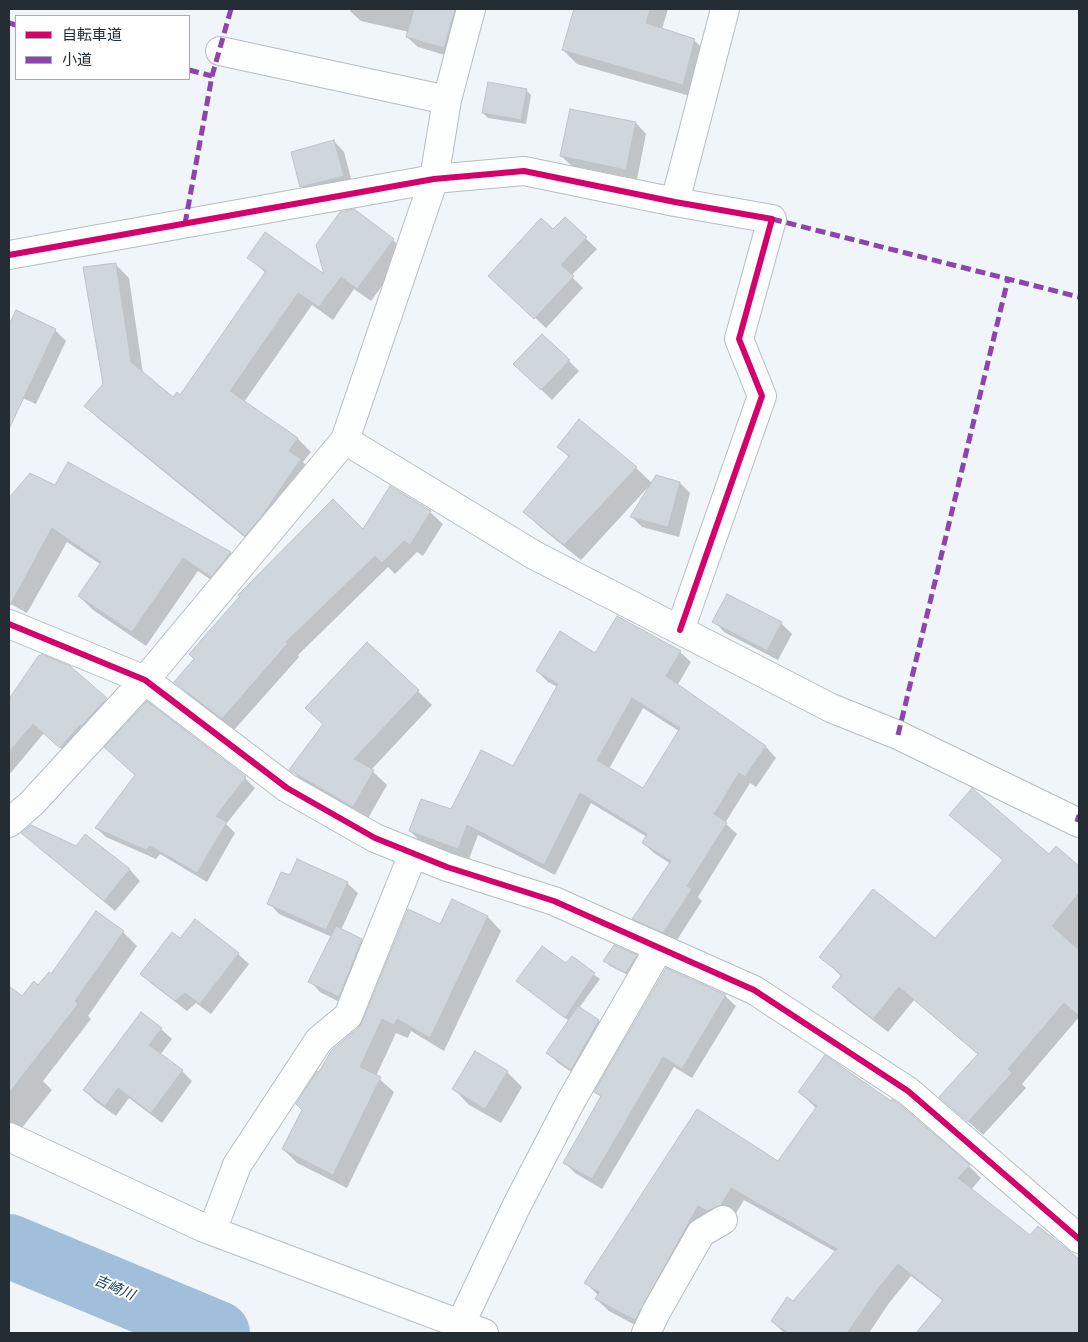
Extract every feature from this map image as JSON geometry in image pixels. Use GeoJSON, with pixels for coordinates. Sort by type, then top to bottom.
{"type":"FeatureCollection","features":[{"type":"Feature","properties":{"kind":"street"},"geometry":{"type":"LineString","coordinates":[[9,823],[32,802],[145,680],[345,440],[434,179],[447,100],[471,9]]}},
{"type":"Feature","properties":{"kind":"street"},"geometry":{"type":"LineString","coordinates":[[675,202],[724,9]]}},
{"type":"Feature","properties":{"kind":"street"},"geometry":{"type":"LineString","coordinates":[[220,51],[447,100]]}},
{"type":"Feature","properties":{"kind":"street"},"geometry":{"type":"LineString","coordinates":[[9,255],[434,179],[524,171],[675,202],[772,219],[739,340],[762,396],[680,630]]}},
{"type":"Feature","properties":{"kind":"street"},"geometry":{"type":"LineString","coordinates":[[345,440],[534,555],[830,708],[898,735],[1079,823]]}},
{"type":"Feature","properties":{"kind":"street"},"geometry":{"type":"LineString","coordinates":[[9,624],[145,680],[287,788],[375,838],[447,867],[554,901],[754,990],[908,1091],[1079,1239]]}},
{"type":"Feature","properties":{"kind":"street"},"geometry":{"type":"LineString","coordinates":[[212,1230],[238,1165],[319,1040],[348,1016],[413,854]]}},
{"type":"Feature","properties":{"kind":"street"},"geometry":{"type":"LineString","coordinates":[[9,1137],[212,1230],[472,1329],[517,1205],[571,1102],[659,948]]}},
{"type":"Feature","properties":{"kind":"street"},"geometry":{"type":"LineString","coordinates":[[646,1333],[701,1232],[723,1220]]}},
{"type":"Feature","properties":{"kind":"building"},"geometry":{"type":"Polygon","coordinates":[[[414,9],[455,9],[444,48],[406,37],[414,9]]]}},
{"type":"Feature","properties":{"kind":"building"},"geometry":{"type":"Polygon","coordinates":[[[574,9],[650,9],[646,23],[695,39],[683,85],[562,50],[574,9]]]}},
{"type":"Feature","properties":{"kind":"building"},"geometry":{"type":"Polygon","coordinates":[[[488,82],[527,89],[521,120],[482,113],[488,82]]]}},
{"type":"Feature","properties":{"kind":"building"},"geometry":{"type":"Polygon","coordinates":[[[570,109],[636,122],[626,170],[560,156],[570,109]]]}},
{"type":"Feature","properties":{"kind":"building"},"geometry":{"type":"Polygon","coordinates":[[[334,140],[344,176],[300,187],[291,152],[334,140]]]}},
{"type":"Feature","properties":{"kind":"building"},"geometry":{"type":"Polygon","coordinates":[[[354,209],[394,239],[357,289],[341,277],[319,307],[298,293],[230,391],[298,438],[289,451],[301,459],[261,517],[245,536],[84,406],[103,384],[83,267],[116,263],[131,362],[173,397],[177,392],[180,395],[266,271],[247,258],[265,232],[324,274],[316,245],[340,212],[354,209]]]}},
{"type":"Feature","properties":{"kind":"building"},"geometry":{"type":"Polygon","coordinates":[[[565,217],[587,237],[561,265],[574,276],[534,319],[488,276],[541,218],[553,229],[565,217]]]}},
{"type":"Feature","properties":{"kind":"building"},"geometry":{"type":"Polygon","coordinates":[[[16,310],[56,329],[9,429],[9,325],[16,310]]]}},
{"type":"Feature","properties":{"kind":"building"},"geometry":{"type":"Polygon","coordinates":[[[542,334],[570,360],[541,390],[513,364],[542,334]]]}},
{"type":"Feature","properties":{"kind":"building"},"geometry":{"type":"Polygon","coordinates":[[[579,419],[637,467],[564,545],[523,512],[569,456],[557,447],[579,419]]]}},
{"type":"Feature","properties":{"kind":"building"},"geometry":{"type":"Polygon","coordinates":[[[68,462],[231,552],[211,577],[183,558],[132,632],[78,596],[101,562],[52,528],[9,607],[9,498],[30,473],[55,485],[68,462]]]}},
{"type":"Feature","properties":{"kind":"building"},"geometry":{"type":"Polygon","coordinates":[[[656,475],[680,482],[668,527],[630,517],[656,475]]]}},
{"type":"Feature","properties":{"kind":"building"},"geometry":{"type":"Polygon","coordinates":[[[390,486],[431,511],[410,545],[404,541],[382,563],[375,556],[286,642],[288,643],[222,719],[174,682],[194,659],[189,654],[240,596],[238,595],[333,499],[363,529],[390,486]]]}},
{"type":"Feature","properties":{"kind":"building"},"geometry":{"type":"Polygon","coordinates":[[[727,594],[782,622],[767,651],[712,622],[727,594]]]}},
{"type":"Feature","properties":{"kind":"building"},"geometry":{"type":"Polygon","coordinates":[[[617,616],[681,651],[666,676],[766,746],[745,777],[739,773],[714,814],[727,823],[687,886],[692,889],[663,933],[632,919],[671,861],[642,843],[647,834],[580,793],[544,865],[467,825],[458,849],[409,831],[421,799],[451,809],[481,750],[513,766],[558,684],[536,671],[560,631],[595,653],[617,616]],[[632,698],[597,760],[643,788],[680,728],[632,698]]]}},
{"type":"Feature","properties":{"kind":"building"},"geometry":{"type":"Polygon","coordinates":[[[367,642],[419,690],[354,759],[374,770],[353,807],[289,770],[323,724],[305,708],[367,642]]]}},
{"type":"Feature","properties":{"kind":"building"},"geometry":{"type":"Polygon","coordinates":[[[42,654],[70,666],[107,698],[60,748],[33,724],[9,752],[9,699],[39,655],[42,654]]]}},
{"type":"Feature","properties":{"kind":"building"},"geometry":{"type":"Polygon","coordinates":[[[147,701],[246,777],[216,816],[227,822],[197,873],[150,846],[146,850],[95,828],[135,775],[104,747],[147,701]]]}},
{"type":"Feature","properties":{"kind":"building"},"geometry":{"type":"Polygon","coordinates":[[[972,788],[1049,854],[1056,846],[1079,866],[1079,893],[1052,926],[1079,950],[1079,1016],[1064,1003],[1008,1069],[1012,1073],[968,1122],[939,1097],[978,1054],[899,987],[873,1019],[832,987],[842,975],[819,957],[873,889],[935,938],[1003,860],[949,815],[972,788]]]}},
{"type":"Feature","properties":{"kind":"building"},"geometry":{"type":"Polygon","coordinates":[[[31,825],[76,846],[85,834],[130,869],[104,901],[21,833],[31,825]]]}},
{"type":"Feature","properties":{"kind":"building"},"geometry":{"type":"Polygon","coordinates":[[[297,859],[348,882],[326,930],[267,904],[281,872],[290,875],[297,859]]]}},
{"type":"Feature","properties":{"kind":"building"},"geometry":{"type":"Polygon","coordinates":[[[452,899],[488,916],[430,1038],[397,1019],[394,1025],[382,1019],[360,1067],[381,1077],[333,1175],[282,1149],[302,1110],[296,1104],[317,1071],[319,1072],[331,1051],[358,1028],[362,1022],[408,909],[440,924],[452,899]]]}},
{"type":"Feature","properties":{"kind":"building"},"geometry":{"type":"Polygon","coordinates":[[[96,911],[124,931],[75,1001],[78,1004],[9,1093],[9,986],[22,996],[34,981],[38,985],[49,972],[51,974],[96,911]]]}},
{"type":"Feature","properties":{"kind":"building"},"geometry":{"type":"Polygon","coordinates":[[[195,919],[239,953],[200,1004],[185,993],[175,1001],[140,974],[172,932],[180,938],[195,919]]]}},
{"type":"Feature","properties":{"kind":"building"},"geometry":{"type":"Polygon","coordinates":[[[336,926],[362,939],[339,997],[308,982],[336,926]]]}},
{"type":"Feature","properties":{"kind":"building"},"geometry":{"type":"Polygon","coordinates":[[[614,945],[637,955],[626,973],[603,961],[614,945]]]}},
{"type":"Feature","properties":{"kind":"building"},"geometry":{"type":"Polygon","coordinates":[[[542,946],[566,963],[572,956],[595,973],[565,1018],[516,981],[542,946]]]}},
{"type":"Feature","properties":{"kind":"building"},"geometry":{"type":"Polygon","coordinates":[[[666,968],[726,995],[682,1069],[663,1057],[592,1179],[563,1163],[601,1096],[594,1092],[666,968]]]}},
{"type":"Feature","properties":{"kind":"building"},"geometry":{"type":"Polygon","coordinates":[[[578,1006],[599,1020],[571,1070],[546,1053],[578,1006]]]}},
{"type":"Feature","properties":{"kind":"building"},"geometry":{"type":"Polygon","coordinates":[[[141,1012],[162,1028],[149,1045],[183,1070],[151,1113],[118,1088],[105,1106],[83,1090],[141,1012]]]}},
{"type":"Feature","properties":{"kind":"building"},"geometry":{"type":"Polygon","coordinates":[[[475,1051],[508,1071],[485,1109],[452,1089],[475,1051]]]}},
{"type":"Feature","properties":{"kind":"building"},"geometry":{"type":"Polygon","coordinates":[[[825,1055],[891,1101],[892,1099],[899,1104],[970,1165],[958,1178],[1030,1235],[1038,1226],[1079,1259],[1079,1333],[916,1333],[943,1300],[898,1264],[847,1333],[788,1333],[771,1321],[787,1297],[793,1301],[837,1249],[731,1188],[721,1205],[707,1211],[698,1206],[635,1320],[595,1299],[599,1292],[584,1283],[697,1109],[778,1161],[817,1106],[798,1092],[825,1055]]]}},
{"type":"Feature","properties":{"kind":"waterway","name":"吉崎川"},"geometry":{"type":"LineString","coordinates":[[9,1246],[218,1333]]}},
{"type":"Feature","properties":{"kind":"marked path"},"geometry":{"type":"LineString","coordinates":[[185,224],[212,76],[231,9]]}},
{"type":"Feature","properties":{"kind":"marked path"},"geometry":{"type":"LineString","coordinates":[[9,23],[15,25]]}},
{"type":"Feature","properties":{"kind":"marked path"},"geometry":{"type":"LineString","coordinates":[[190,70],[212,76]]}},
{"type":"Feature","properties":{"kind":"marked path"},"geometry":{"type":"LineString","coordinates":[[772,219],[1079,297]]}},
{"type":"Feature","properties":{"kind":"marked path"},"geometry":{"type":"LineString","coordinates":[[898,735],[1008,279]]}},
{"type":"Feature","properties":{"kind":"marked path"},"geometry":{"type":"LineString","coordinates":[[1077,822],[1079,815]]}},
{"type":"Feature","properties":{"kind":"cycle path"},"geometry":{"type":"LineString","coordinates":[[9,255],[434,179],[524,171],[675,202],[772,219],[739,339],[762,396],[680,630]]}},
{"type":"Feature","properties":{"kind":"cycle path"},"geometry":{"type":"LineString","coordinates":[[9,624],[145,680],[287,788],[375,838],[447,867],[554,901],[754,990],[908,1091],[1079,1239]]}}]}
